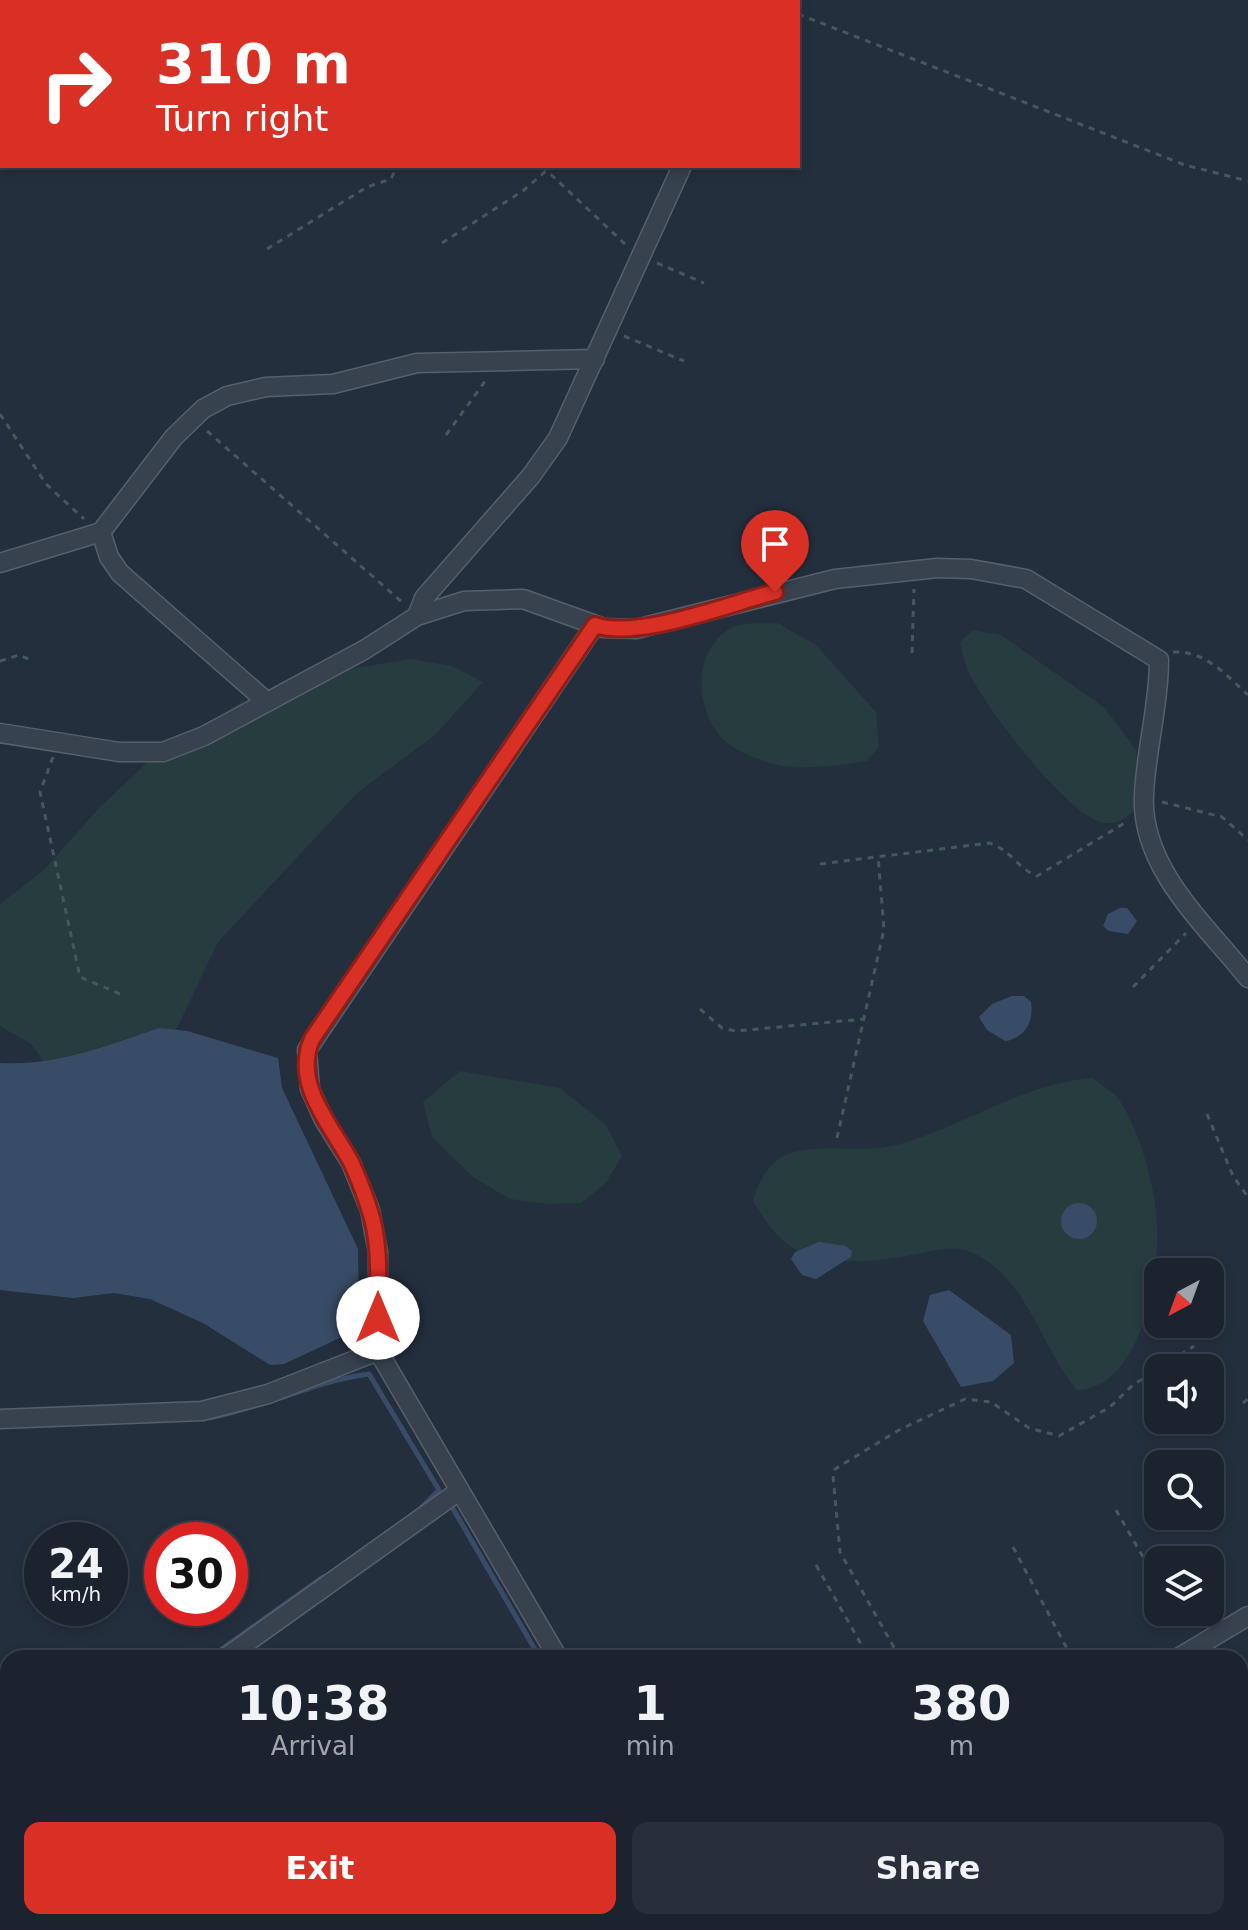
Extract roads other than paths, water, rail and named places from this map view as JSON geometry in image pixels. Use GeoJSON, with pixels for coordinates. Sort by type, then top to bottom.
{"type":"FeatureCollection","features":[{"type":"Feature","properties":{"kind":"street"},"geometry":{"type":"LineString","coordinates":[[417,616],[424,598],[543,460],[575,407],[681,168]]}},
{"type":"Feature","properties":{"kind":"street"},"geometry":{"type":"LineString","coordinates":[[0,563],[101,532],[150,465],[192,418],[227,396],[243,391],[333,384],[417,363],[595,359]]}},
{"type":"Feature","properties":{"kind":"street"},"geometry":{"type":"LineString","coordinates":[[101,532],[109,557],[120,573],[267,702]]}},
{"type":"Feature","properties":{"kind":"street"},"geometry":{"type":"LineString","coordinates":[[0,733],[119,752],[163,752],[204,736],[364,650],[417,616],[464,601],[523,599],[595,625],[620,630],[657,626],[835,579],[915,570],[971,569],[1026,579],[1159,660],[1159,696],[1144,809],[1150,842],[1162,867],[1248,978]]}},
{"type":"Feature","properties":{"kind":"street"},"geometry":{"type":"LineString","coordinates":[[553,1650],[378,1351],[378,1252],[370,1210],[351,1163],[324,1120],[310,1089],[307,1050],[595,625]]}},
{"type":"Feature","properties":{"kind":"street"},"geometry":{"type":"LineString","coordinates":[[0,1419],[202,1411],[268,1394],[378,1351]]}},
{"type":"Feature","properties":{"kind":"street"},"geometry":{"type":"LineString","coordinates":[[236,1650],[459,1491]]}},
{"type":"Feature","properties":{"kind":"street"},"geometry":{"type":"LineString","coordinates":[[1191,1650],[1248,1616]]}},
{"type":"Feature","properties":{"kind":"water"},"geometry":{"type":"Polygon","coordinates":[[[1127,908],[1137,921],[1128,934],[1109,931],[1103,926],[1108,914],[1127,908]]]}},
{"type":"Feature","properties":{"kind":"water"},"geometry":{"type":"Polygon","coordinates":[[[1012,996],[1024,996],[1031,1002],[1031,1016],[1023,1033],[1005,1041],[987,1030],[979,1017],[992,1004],[1012,996]]]}},
{"type":"Feature","properties":{"kind":"water"},"geometry":{"type":"Polygon","coordinates":[[[159,1028],[187,1031],[278,1058],[282,1088],[358,1249],[359,1329],[284,1364],[270,1365],[203,1323],[150,1299],[114,1293],[73,1298],[0,1290],[0,1063],[61,1058],[159,1028]]]}},
{"type":"Feature","properties":{"kind":"water"},"geometry":{"type":"Polygon","coordinates":[[[1079,1203],[1091,1209],[1097,1221],[1091,1233],[1079,1239],[1067,1233],[1061,1221],[1067,1209],[1079,1203]]]}},
{"type":"Feature","properties":{"kind":"water"},"geometry":{"type":"Polygon","coordinates":[[[819,1242],[846,1246],[852,1251],[851,1257],[816,1279],[802,1275],[791,1259],[795,1252],[819,1242]]]}},
{"type":"Feature","properties":{"kind":"water"},"geometry":{"type":"Polygon","coordinates":[[[949,1290],[1011,1335],[1014,1363],[993,1381],[961,1387],[923,1321],[930,1295],[949,1290]]]}},
{"type":"Feature","properties":{"kind":"waterway"},"geometry":{"type":"LineString","coordinates":[[209,1418],[329,1382],[369,1374],[439,1490],[420,1509]]}},
{"type":"Feature","properties":{"kind":"waterway"},"geometry":{"type":"LineString","coordinates":[[452,1507],[535,1650]]}},
{"type":"Feature","properties":{"kind":"waterway"},"geometry":{"type":"LineString","coordinates":[[220,1650],[323,1577]]}}]}
